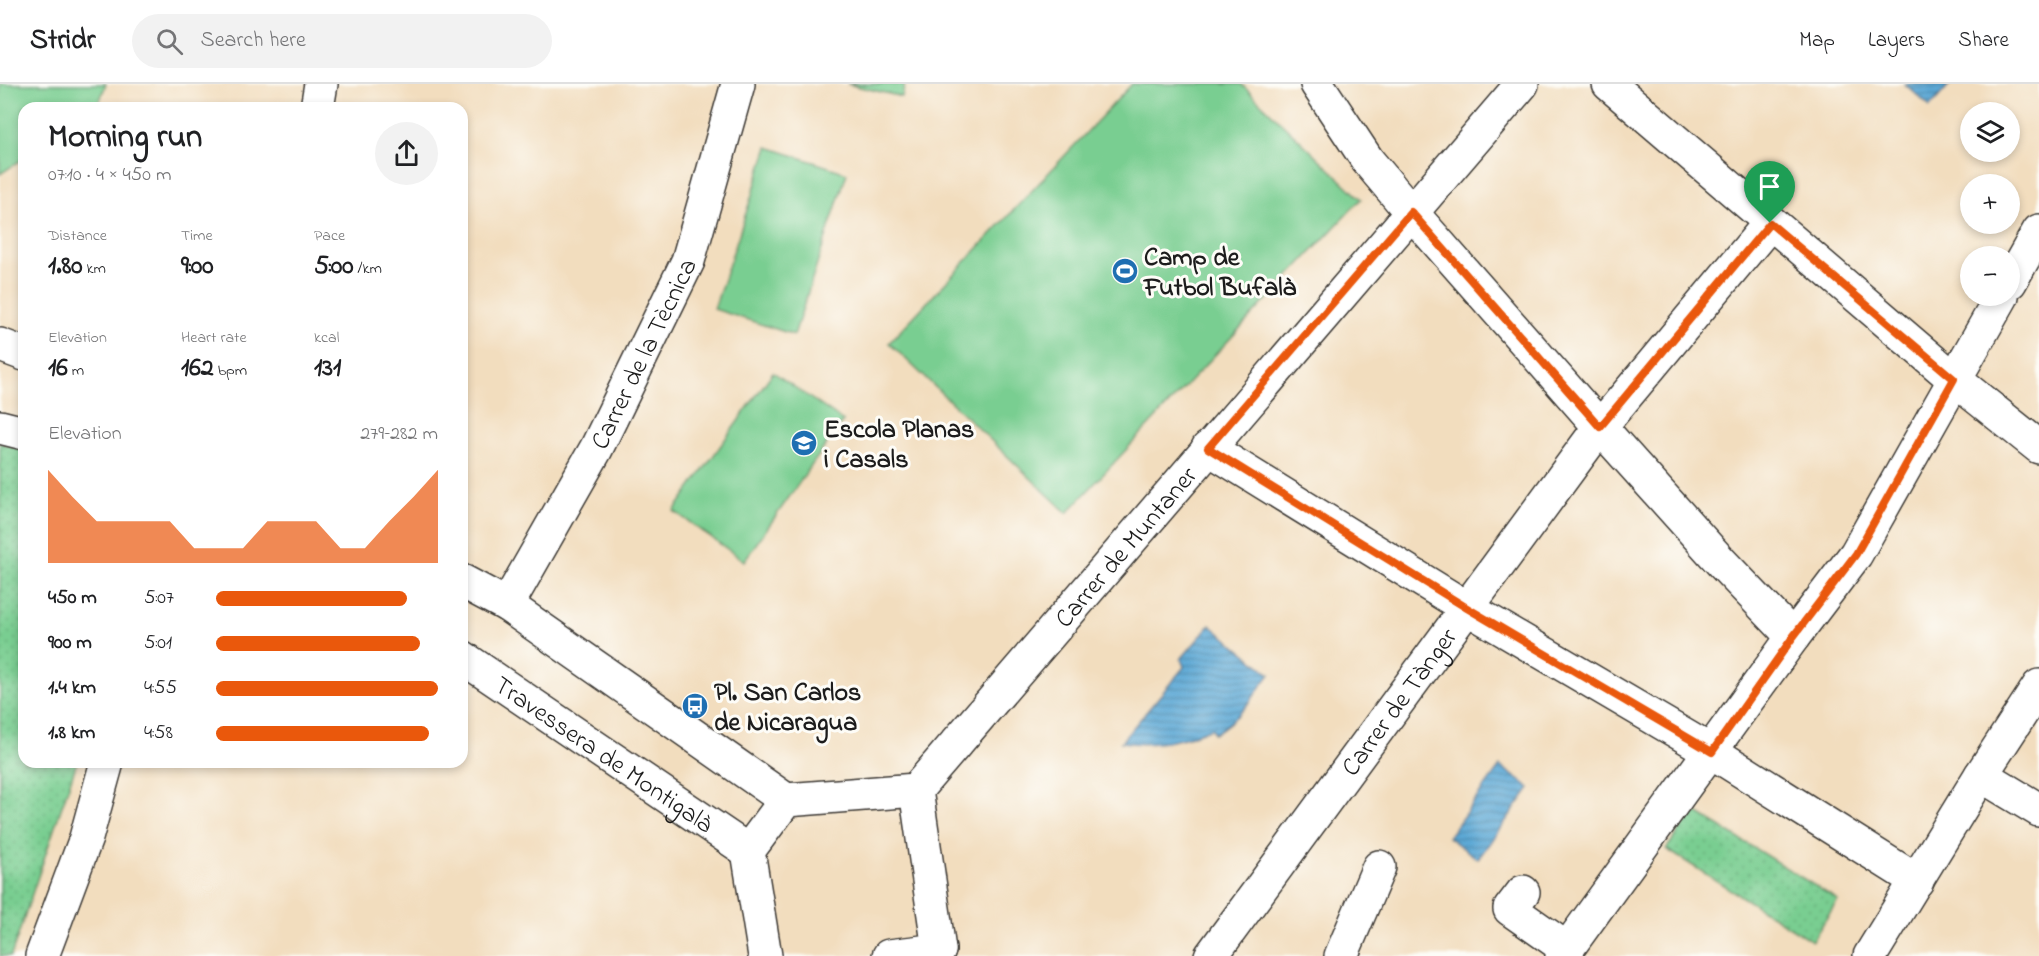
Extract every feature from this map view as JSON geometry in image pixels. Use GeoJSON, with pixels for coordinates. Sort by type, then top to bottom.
{"type":"FeatureCollection","features":[{"type":"Feature","properties":{"kind":"street"},"geometry":{"type":"LineString","coordinates":[[318,102],[321,84]]}},
{"type":"Feature","properties":{"kind":"street","name":"Carrer de la Tècnica"},"geometry":{"type":"LineString","coordinates":[[507,606],[596,449],[688,261],[738,84]]}},
{"type":"Feature","properties":{"kind":"street"},"geometry":{"type":"LineString","coordinates":[[1317,84],[1368,161],[1411,212],[1722,563],[1793,637]]}},
{"type":"Feature","properties":{"kind":"street","name":"Carrer de Muntaner"},"geometry":{"type":"LineString","coordinates":[[916,790],[1522,84]]}},
{"type":"Feature","properties":{"kind":"street"},"geometry":{"type":"LineString","coordinates":[[1609,84],[1954,379],[2039,447]]}},
{"type":"Feature","properties":{"kind":"street","name":"Carrer de Tànger"},"geometry":{"type":"LineString","coordinates":[[1211,956],[1600,427],[1770,223]]}},
{"type":"Feature","properties":{"kind":"street"},"geometry":{"type":"LineString","coordinates":[[2020,264],[2039,231]]}},
{"type":"Feature","properties":{"kind":"street"},"geometry":{"type":"LineString","coordinates":[[1523,892],[1510,909],[1565,953],[1793,637],[1856,554],[1996,306]]}},
{"type":"Feature","properties":{"kind":"street"},"geometry":{"type":"LineString","coordinates":[[0,427],[18,432]]}},
{"type":"Feature","properties":{"kind":"street"},"geometry":{"type":"LineString","coordinates":[[1208,448],[1467,608],[1712,752],[1917,881]]}},
{"type":"Feature","properties":{"kind":"street"},"geometry":{"type":"LineString","coordinates":[[468,584],[507,606],[786,800],[916,790],[943,953],[889,956]]}},
{"type":"Feature","properties":{"kind":"street","name":"Travessera de Montigalà"},"geometry":{"type":"LineString","coordinates":[[468,661],[748,851]]}},
{"type":"Feature","properties":{"kind":"street"},"geometry":{"type":"LineString","coordinates":[[1870,956],[1981,775],[2039,686]]}},
{"type":"Feature","properties":{"kind":"street"},"geometry":{"type":"LineString","coordinates":[[42,956],[86,838],[105,768]]}},
{"type":"Feature","properties":{"kind":"street"},"geometry":{"type":"LineString","coordinates":[[1981,775],[2039,810]]}},
{"type":"Feature","properties":{"kind":"street"},"geometry":{"type":"LineString","coordinates":[[765,956],[748,851],[786,800]]}},
{"type":"Feature","properties":{"kind":"street"},"geometry":{"type":"LineString","coordinates":[[1341,956],[1379,867]]}},
{"type":"Feature","properties":{"kind":"green space"},"geometry":{"type":"Polygon","coordinates":[[[0,84],[106,84],[99,102],[18,102],[18,162],[0,174],[0,84]]]}},
{"type":"Feature","properties":{"kind":"green space"},"geometry":{"type":"Polygon","coordinates":[[[847,84],[905,84],[902,97],[847,84]]]}},
{"type":"Feature","properties":{"kind":"green space","name":"Camp de Futbol Bufalà"},"geometry":{"type":"Polygon","coordinates":[[[1132,84],[1241,84],[1361,199],[1067,513],[889,343],[1132,84]]]}},
{"type":"Feature","properties":{"kind":"green space"},"geometry":{"type":"Polygon","coordinates":[[[768,147],[847,173],[794,335],[714,309],[768,147]]]}},
{"type":"Feature","properties":{"kind":"green space"},"geometry":{"type":"Polygon","coordinates":[[[773,372],[843,421],[744,561],[674,511],[773,372]]]}},
{"type":"Feature","properties":{"kind":"green space"},"geometry":{"type":"Polygon","coordinates":[[[0,443],[18,448],[18,768],[75,768],[11,956],[0,956],[0,443]]]}},
{"type":"Feature","properties":{"kind":"green space"},"geometry":{"type":"Polygon","coordinates":[[[1694,811],[1838,900],[1812,941],[1666,849],[1694,811]]]}},
{"type":"Feature","properties":{"kind":"water"},"geometry":{"type":"Polygon","coordinates":[[[1905,84],[1950,84],[1930,107],[1905,84]]]}},
{"type":"Feature","properties":{"kind":"water"},"geometry":{"type":"Polygon","coordinates":[[[1210,625],[1270,674],[1252,699],[1239,714],[1214,734],[1212,728],[1168,742],[1145,744],[1121,742],[1184,667],[1181,659],[1210,625]]]}},
{"type":"Feature","properties":{"kind":"water"},"geometry":{"type":"Polygon","coordinates":[[[1500,766],[1530,788],[1478,859],[1448,837],[1500,766]]]}},
{"type":"Feature","properties":{"kind":"place","name":"Camp de Futbol Bufalà"},"geometry":{"type":"Point","coordinates":[1125,271]}},
{"type":"Feature","properties":{"kind":"place","name":"Escola Planas i Casals"},"geometry":{"type":"Point","coordinates":[804,443]}},
{"type":"Feature","properties":{"kind":"place","name":"Pl. San Carlos de Nicaragua"},"geometry":{"type":"Point","coordinates":[695,706]}},
{"type":"Feature","properties":{"kind":"route"},"geometry":{"type":"LineString","coordinates":[[1411,212],[1600,427],[1770,223],[1954,379],[1856,554],[1793,637],[1712,752],[1467,608],[1208,448],[1411,212]]}}]}
